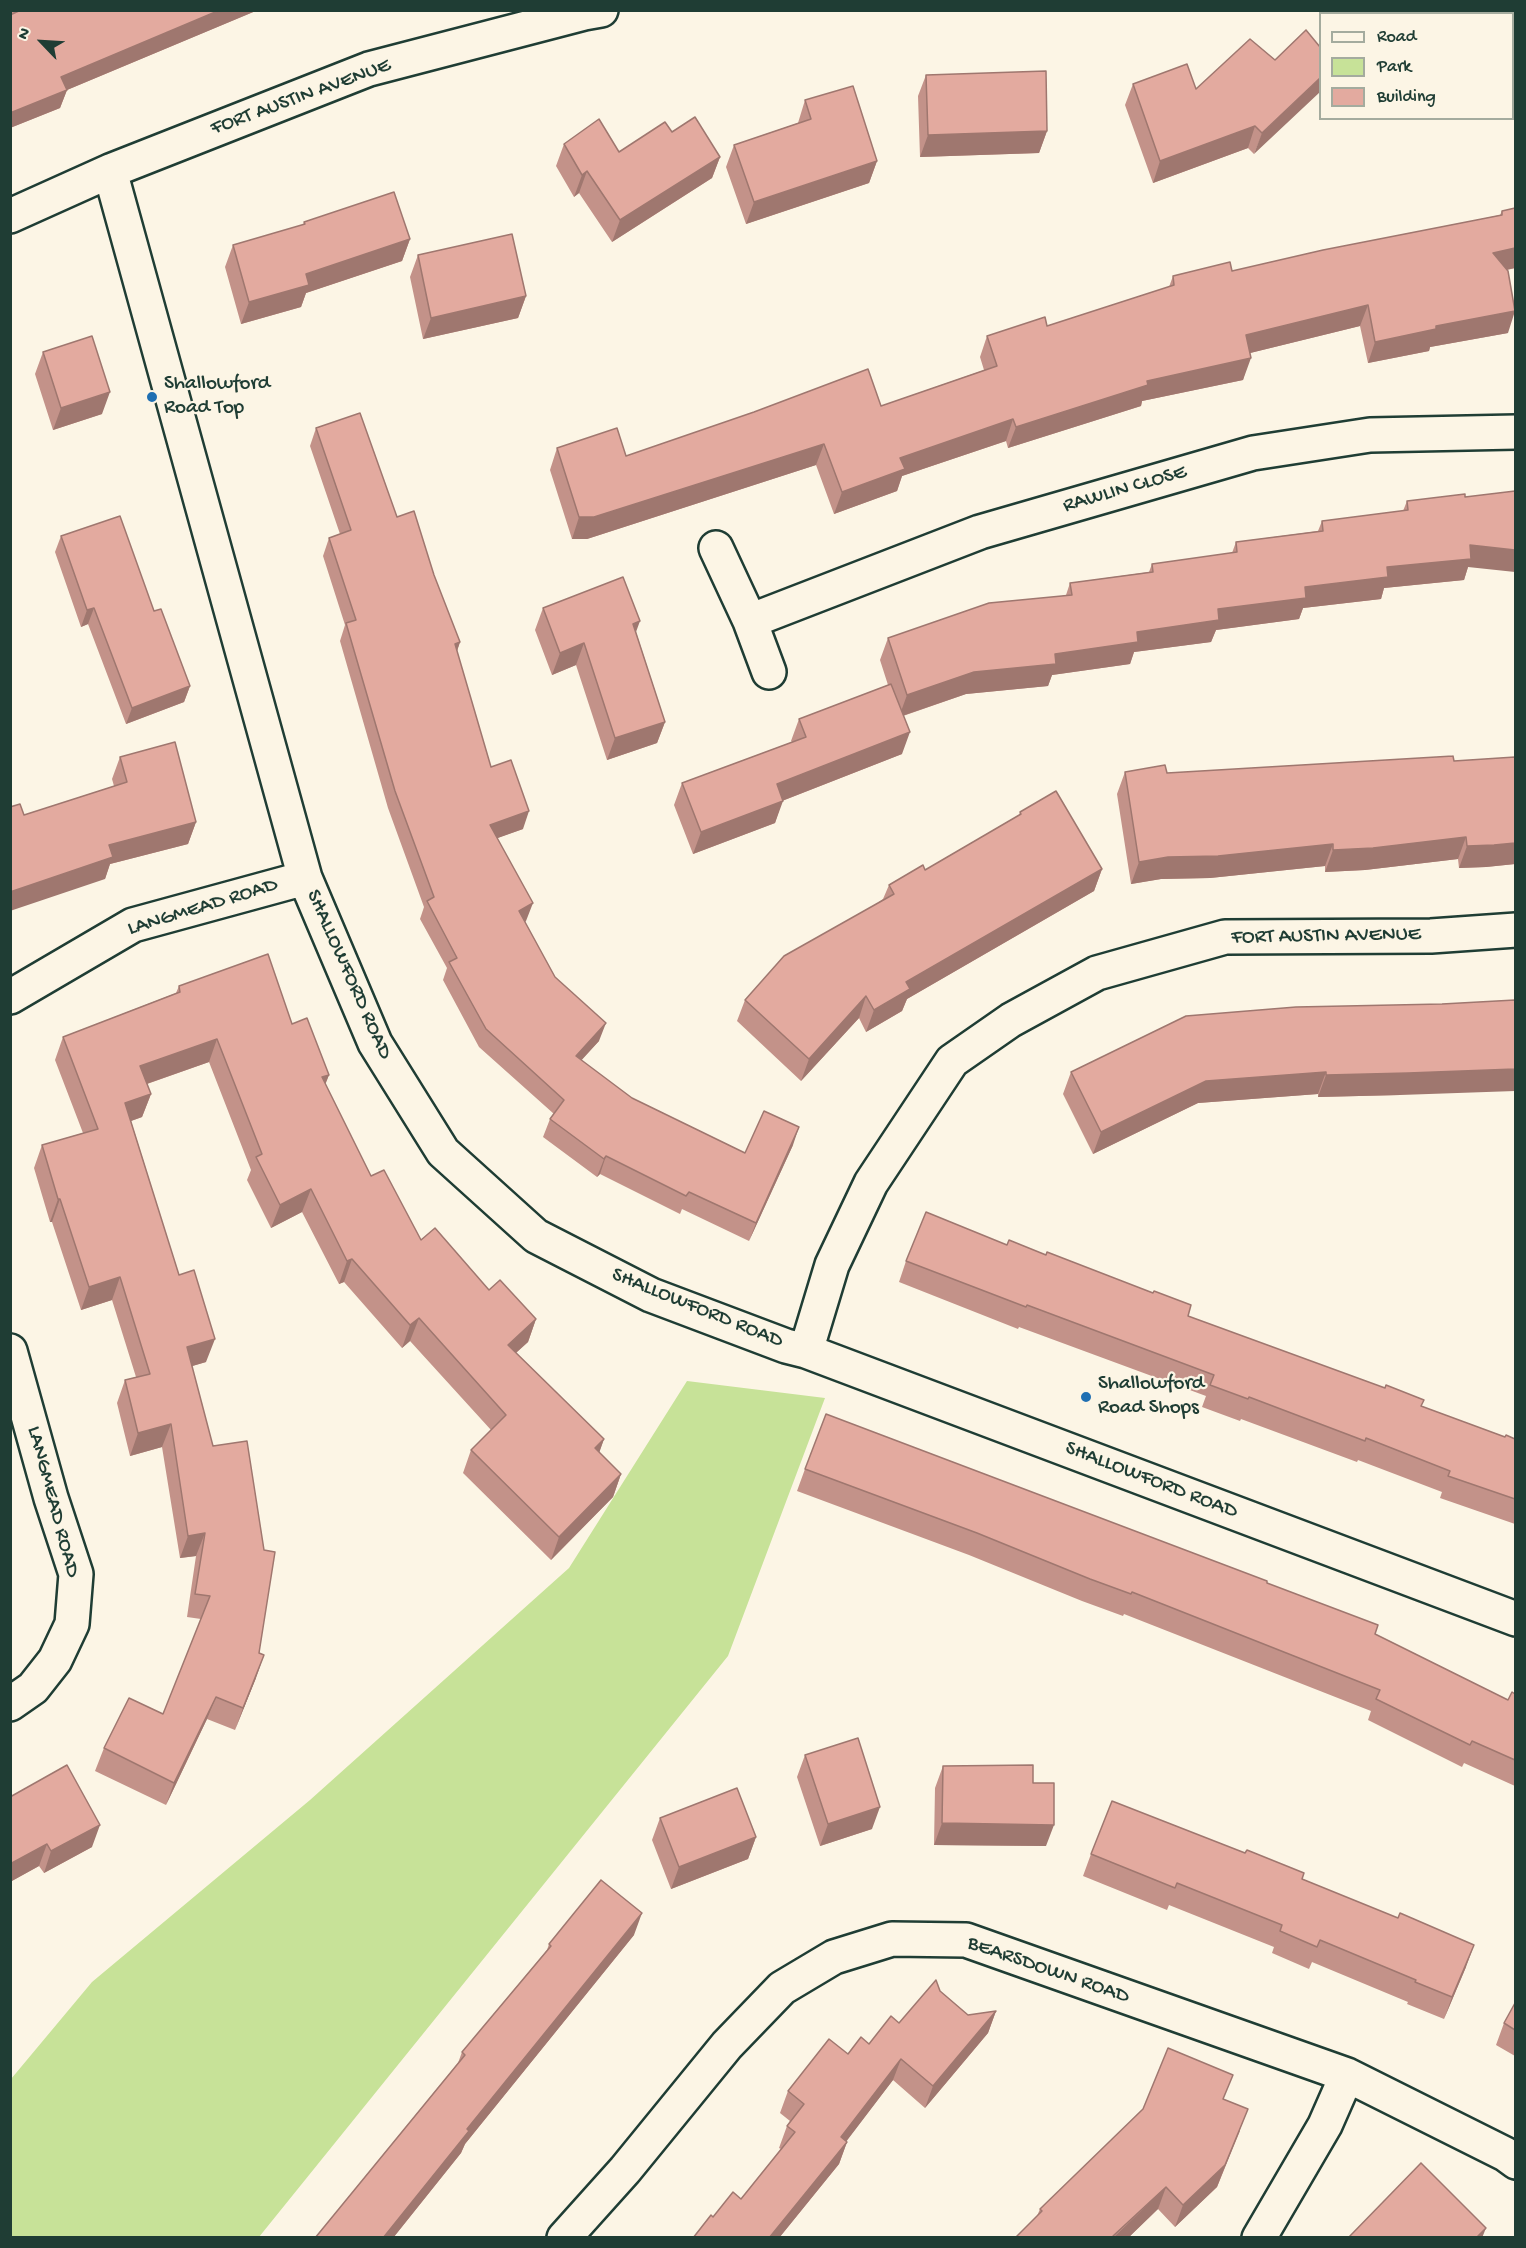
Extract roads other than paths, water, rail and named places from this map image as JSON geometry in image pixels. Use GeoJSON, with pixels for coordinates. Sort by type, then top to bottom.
{"type":"FeatureCollection","features":[{"type":"Feature","properties":{"kind":"street","name":"FORT AUSTIN AVENUE"},"geometry":{"type":"LineString","coordinates":[[10,216],[110,171],[369,69],[601,10]]}},
{"type":"Feature","properties":{"kind":"street","name":"SHALLOWFORD ROAD"},"geometry":{"type":"LineString","coordinates":[[110,171],[305,878],[375,1043],[443,1152],[536,1236],[651,1295],[786,1346],[806,1351],[1515,1619]]}},
{"type":"Feature","properties":{"kind":"street","name":"RAWLIN CLOSE"},"geometry":{"type":"LineString","coordinates":[[750,621],[980,532],[1253,453],[1370,435],[1515,432]]}},
{"type":"Feature","properties":{"kind":"street"},"geometry":{"type":"LineString","coordinates":[[716,548],[750,621],[769,672]]}},
{"type":"Feature","properties":{"kind":"street","name":"LANGMEAD ROAD"},"geometry":{"type":"LineString","coordinates":[[10,997],[133,925],[305,878]]}},
{"type":"Feature","properties":{"kind":"street","name":"FORT AUSTIN AVENUE"},"geometry":{"type":"LineString","coordinates":[[806,1351],[832,1265],[871,1183],[952,1061],[1011,1020],[1097,974],[1225,937],[1431,936],[1515,930]]}},
{"type":"Feature","properties":{"kind":"street","name":"LANGMEAD ROAD"},"geometry":{"type":"LineString","coordinates":[[10,1351],[51,1498],[76,1574],[72,1624],[55,1660],[33,1688],[10,1704]]}},
{"type":"Feature","properties":{"kind":"street","name":"BEARSDOWN ROAD"},"geometry":{"type":"LineString","coordinates":[[564,2238],[626,2170],[727,2045],[782,1988],[834,1957],[892,1939],[966,1940],[1347,2076],[1505,2154],[1515,2162]]}},
{"type":"Feature","properties":{"kind":"street"},"geometry":{"type":"LineString","coordinates":[[1259,2238],[1325,2125],[1347,2076]]}},
{"type":"Feature","properties":{"kind":"place","name":"Shallowford Road Top"},"geometry":{"type":"Point","coordinates":[152,397]}},
{"type":"Feature","properties":{"kind":"place","name":"Shallowford Road Shops"},"geometry":{"type":"Point","coordinates":[1086,1397]}}]}
